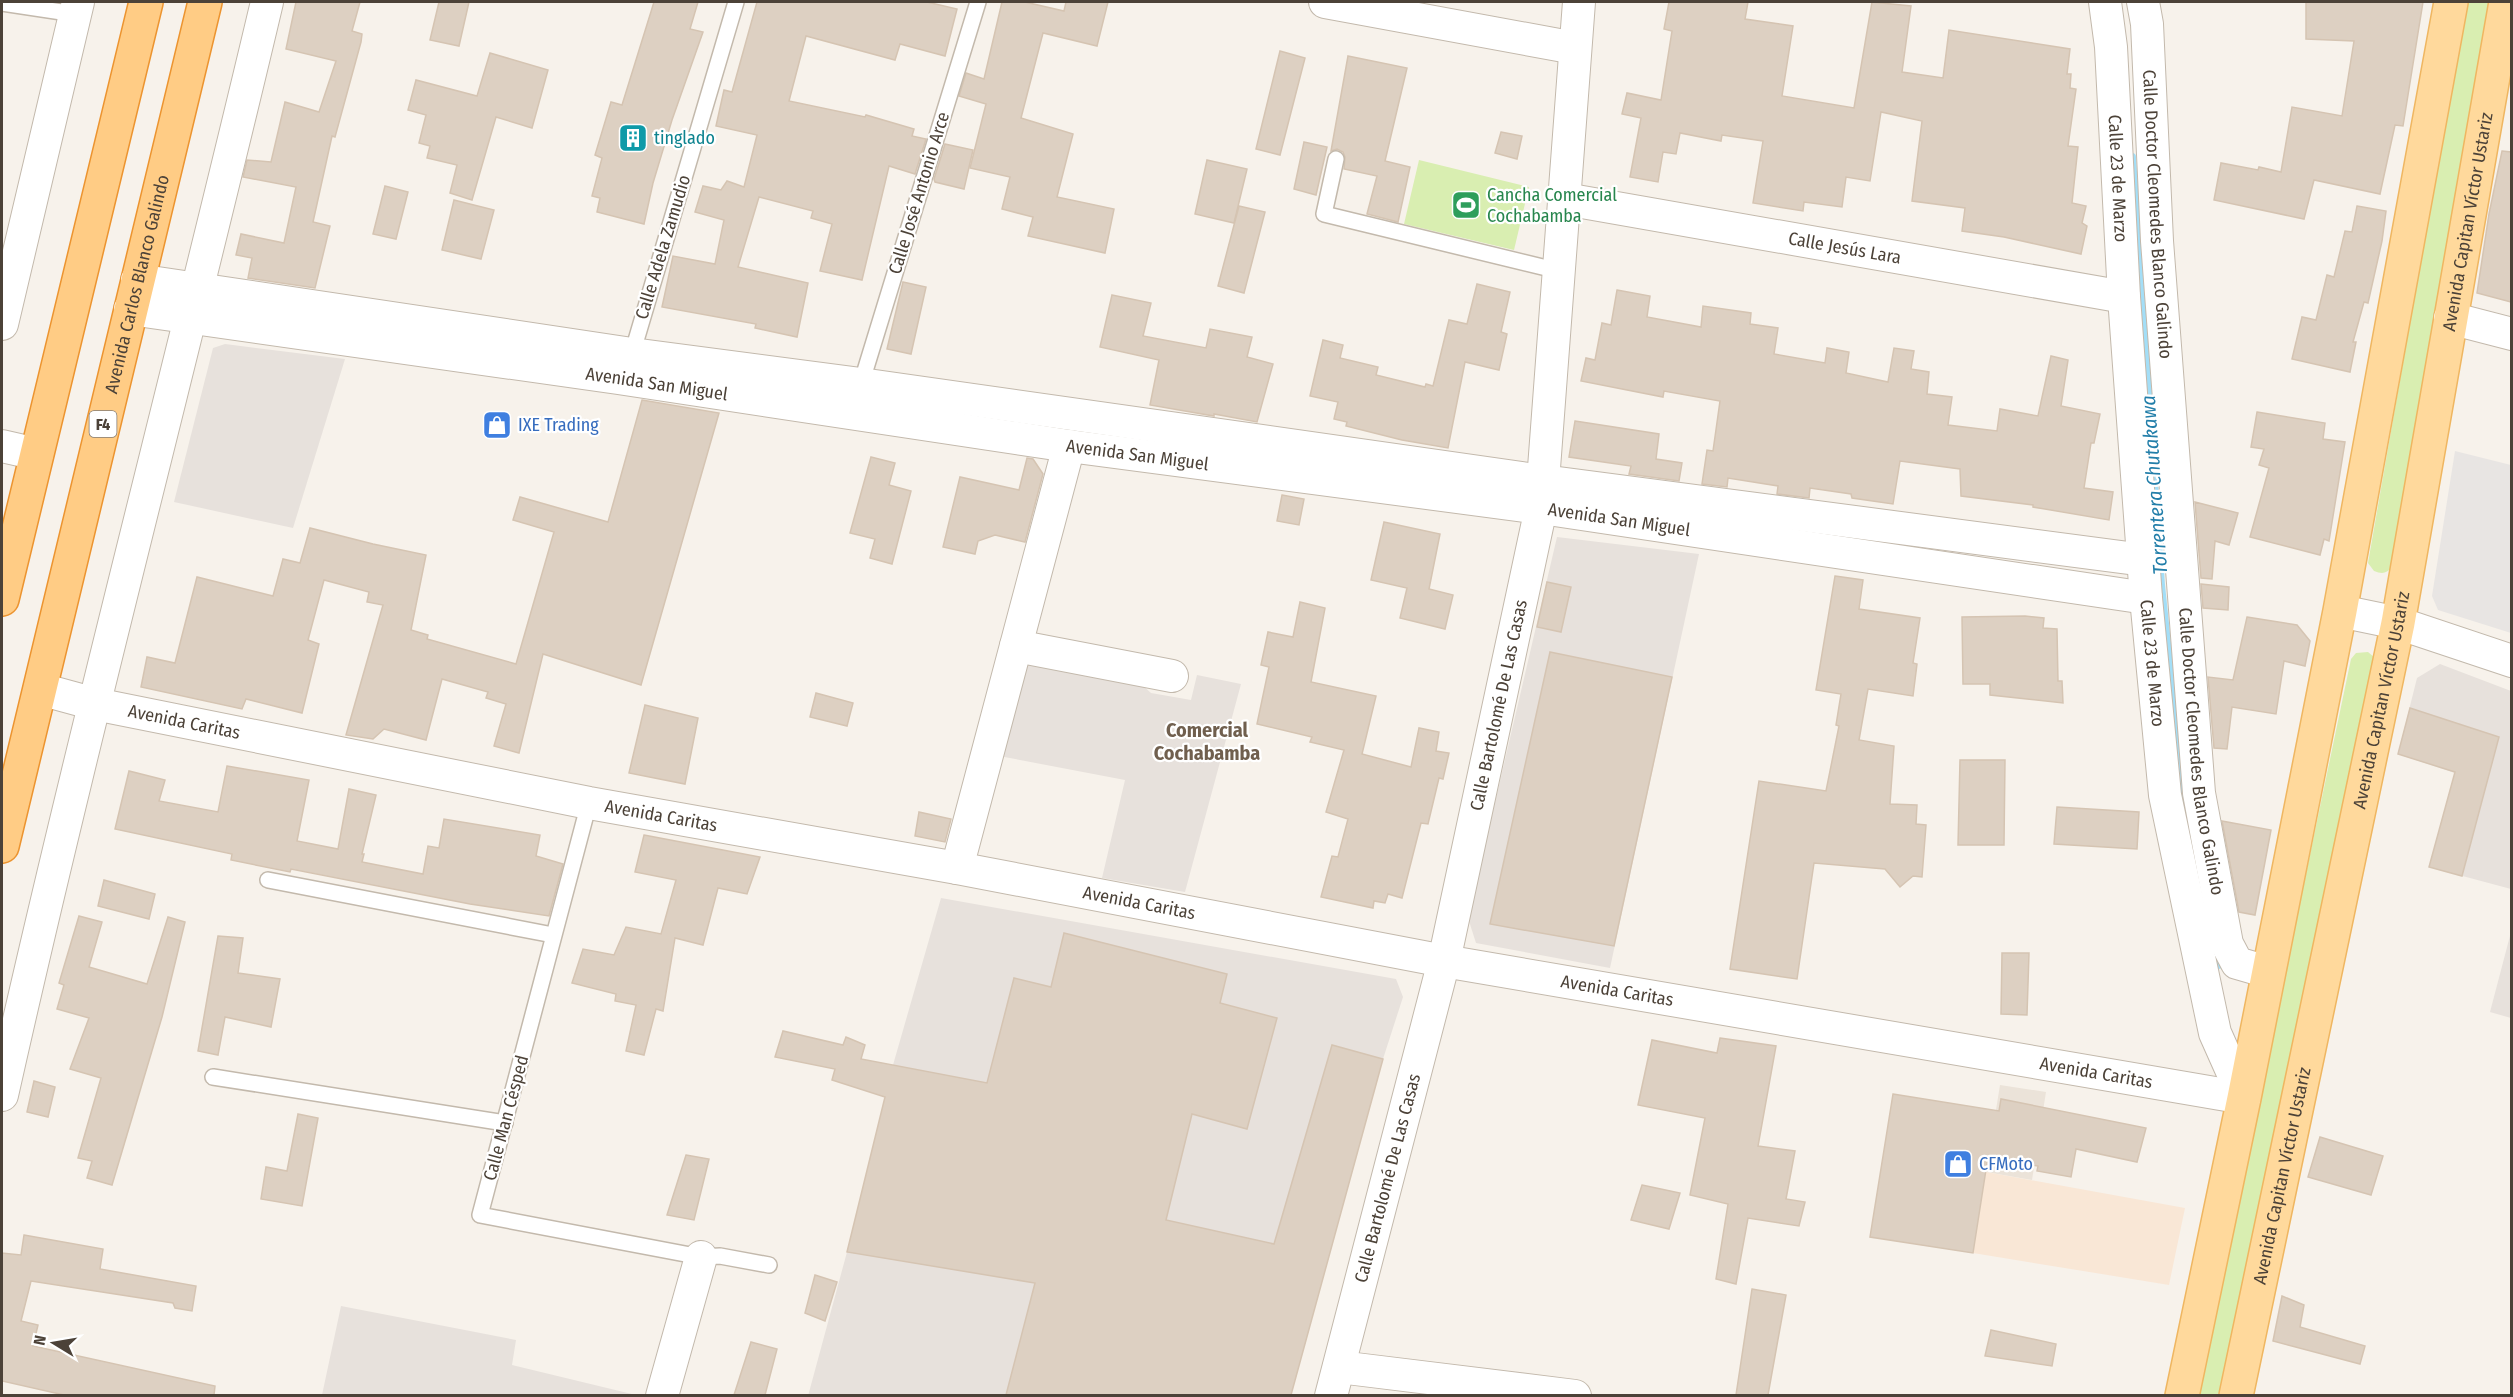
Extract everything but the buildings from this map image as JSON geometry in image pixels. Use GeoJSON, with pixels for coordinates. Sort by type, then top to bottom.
{"type":"FeatureCollection","features":[{"type":"Feature","properties":{"kind":"highway"},"geometry":{"type":"LineString","coordinates":[[2,599],[146,2]]}},
{"type":"Feature","properties":{"kind":"highway","name":"Avenida Carlos Blanco Galindo"},"geometry":{"type":"LineString","coordinates":[[2,846],[205,2]]}},
{"type":"Feature","properties":{"kind":"main road"},"geometry":{"type":"LineString","coordinates":[[2182,1395],[2244,1098],[2340,611],[2451,2]]}},
{"type":"Feature","properties":{"kind":"main road","name":"Avenida Capitan Víctor Ustariz"},"geometry":{"type":"LineString","coordinates":[[2236,1395],[2398,623],[2506,2]]}},
{"type":"Feature","properties":{"kind":"street"},"geometry":{"type":"LineString","coordinates":[[2,1095],[37,937],[199,289],[267,2]]}},
{"type":"Feature","properties":{"kind":"street"},"geometry":{"type":"LineString","coordinates":[[1325,2],[1575,48]]}},
{"type":"Feature","properties":{"kind":"street","name":"Calle Bartolomé De Las Casas"},"geometry":{"type":"LineString","coordinates":[[1335,1381],[1444,961],[1542,495],[1579,2]]}},
{"type":"Feature","properties":{"kind":"street","name":"Calle 23 de Marzo"},"geometry":{"type":"LineString","coordinates":[[2105,2],[2111,47],[2124,297],[2146,598],[2165,795],[2215,1033],[2244,1098]]}},
{"type":"Feature","properties":{"kind":"street","name":"Calle Doctor Cleomedes Blanco Galindo"},"geometry":{"type":"LineString","coordinates":[[2143,2],[2147,24],[2158,252],[2199,793],[2227,944],[2237,963],[2268,972]]}},
{"type":"Feature","properties":{"kind":"street"},"geometry":{"type":"LineString","coordinates":[[2,324],[76,8]]}},
{"type":"Feature","properties":{"kind":"street","name":"Calle Jesús Lara"},"geometry":{"type":"LineString","coordinates":[[1565,199],[2124,297]]}},
{"type":"Feature","properties":{"kind":"street","name":"Avenida San Miguel"},"geometry":{"type":"LineString","coordinates":[[134,295],[199,289],[632,354],[861,384],[1542,495],[2146,598]]}},
{"type":"Feature","properties":{"kind":"street","name":"Avenida San Miguel"},"geometry":{"type":"LineString","coordinates":[[134,295],[190,318],[618,378],[1070,446],[2144,560]]}},
{"type":"Feature","properties":{"kind":"street"},"geometry":{"type":"LineString","coordinates":[[2450,318],[2511,334]]}},
{"type":"Feature","properties":{"kind":"street"},"geometry":{"type":"LineString","coordinates":[[2,446],[37,454]]}},
{"type":"Feature","properties":{"kind":"street"},"geometry":{"type":"LineString","coordinates":[[957,868],[1070,446]]}},
{"type":"Feature","properties":{"kind":"street"},"geometry":{"type":"LineString","coordinates":[[2340,611],[2398,623],[2511,661]]}},
{"type":"Feature","properties":{"kind":"street"},"geometry":{"type":"LineString","coordinates":[[1016,646],[1172,676]]}},
{"type":"Feature","properties":{"kind":"street","name":"Avenida Caritas"},"geometry":{"type":"LineString","coordinates":[[40,689],[95,704],[589,803],[957,868],[1444,961],[2244,1098]]}},
{"type":"Feature","properties":{"kind":"street"},"geometry":{"type":"LineString","coordinates":[[662,1395],[701,1257]]}},
{"type":"Feature","properties":{"kind":"street"},"geometry":{"type":"LineString","coordinates":[[1335,1381],[1575,1395]]}},
{"type":"Feature","properties":{"kind":"lane","name":"Calle Adela Zamudio"},"geometry":{"type":"LineString","coordinates":[[632,354],[736,2]]}},
{"type":"Feature","properties":{"kind":"lane","name":"Calle José Antonio Arce"},"geometry":{"type":"LineString","coordinates":[[861,384],[978,2]]}},
{"type":"Feature","properties":{"kind":"lane"},"geometry":{"type":"LineString","coordinates":[[2,3],[76,8]]}},
{"type":"Feature","properties":{"kind":"lane"},"geometry":{"type":"LineString","coordinates":[[1336,159],[1324,214],[1559,271]]}},
{"type":"Feature","properties":{"kind":"lane","name":"Calle Man Césped"},"geometry":{"type":"LineString","coordinates":[[589,803],[480,1215],[701,1257],[720,1256],[769,1265]]}},
{"type":"Feature","properties":{"kind":"lane"},"geometry":{"type":"LineString","coordinates":[[268,880],[554,935]]}},
{"type":"Feature","properties":{"kind":"lane"},"geometry":{"type":"LineString","coordinates":[[213,1077],[505,1123]]}},
{"type":"Feature","properties":{"kind":"shaded area"},"geometry":{"type":"Polygon","coordinates":[[[225,344],[345,359],[293,528],[174,502],[213,348],[225,344]]]}},
{"type":"Feature","properties":{"kind":"shaded area"},"geometry":{"type":"Polygon","coordinates":[[[2455,451],[2511,465],[2511,633],[2438,610],[2432,596],[2455,451]]]}},
{"type":"Feature","properties":{"kind":"shaded area"},"geometry":{"type":"Polygon","coordinates":[[[1557,537],[1699,554],[1610,968],[1476,943],[1468,918],[1557,537]]]}},
{"type":"Feature","properties":{"kind":"shaded area"},"geometry":{"type":"Polygon","coordinates":[[[1023,661],[1140,683],[1151,693],[1191,700],[1197,675],[1241,684],[1185,892],[1102,878],[1125,780],[999,756],[1023,661]]]}},
{"type":"Feature","properties":{"kind":"shaded area"},"geometry":{"type":"Polygon","coordinates":[[[2440,664],[2511,691],[2511,889],[2429,867],[2455,773],[2398,754],[2417,678],[2440,664]]]}},
{"type":"Feature","properties":{"kind":"shaded area"},"geometry":{"type":"Polygon","coordinates":[[[941,898],[1396,979],[1403,997],[1383,1059],[1291,1395],[808,1396],[847,1252],[893,1065],[941,898]]]}},
{"type":"Feature","properties":{"kind":"shaded area"},"geometry":{"type":"Polygon","coordinates":[[[2511,932],[2512,1018],[2490,1012],[2511,932]]]}},
{"type":"Feature","properties":{"kind":"shaded area"},"geometry":{"type":"Polygon","coordinates":[[[2000,1085],[2046,1092],[2032,1180],[1986,1172],[2000,1085]]]}},
{"type":"Feature","properties":{"kind":"shaded area"},"geometry":{"type":"Polygon","coordinates":[[[1986,1172],[2185,1208],[2169,1285],[1973,1253],[1986,1172]]]}},
{"type":"Feature","properties":{"kind":"shaded area"},"geometry":{"type":"Polygon","coordinates":[[[341,1306],[516,1340],[512,1365],[636,1395],[322,1395],[341,1306]]]}},
{"type":"Feature","properties":{"kind":"green space"},"geometry":{"type":"Polygon","coordinates":[[[2466,2],[2491,2],[2392,567],[2384,573],[2379,573],[2374,571],[2368,563],[2466,2]]]}},
{"type":"Feature","properties":{"kind":"green space","name":"Cancha Comercial Cochabamba"},"geometry":{"type":"Polygon","coordinates":[[[1419,160],[1529,187],[1514,250],[1404,224],[1419,160]]]}},
{"type":"Feature","properties":{"kind":"green space"},"geometry":{"type":"Polygon","coordinates":[[[2368,652],[2374,657],[2223,1387],[2217,1395],[2200,1394],[2200,1380],[2351,659],[2356,653],[2368,652]]]}},
{"type":"Feature","properties":{"kind":"waterway","name":"Torrentera Chutakawa"},"geometry":{"type":"LineString","coordinates":[[2132,157],[2161,585],[2183,799],[2193,843]]}},
{"type":"Feature","properties":{"kind":"waterway","name":"Torrentera Chutakawa"},"geometry":{"type":"LineString","coordinates":[[2214,947],[2218,965]]}},
{"type":"Feature","properties":{"kind":"place","name":"tinglado"},"geometry":{"type":"Point","coordinates":[633,138]}},
{"type":"Feature","properties":{"kind":"place","name":"Cancha Comercial Cochabamba"},"geometry":{"type":"Point","coordinates":[1466,205]}},
{"type":"Feature","properties":{"kind":"place","name":"IXE Trading"},"geometry":{"type":"Point","coordinates":[497,425]}},
{"type":"Feature","properties":{"kind":"place","name":"CFMoto"},"geometry":{"type":"Point","coordinates":[1958,1164]}},
{"type":"Feature","properties":{"kind":"district","name":"Comercial Cochabamba"},"geometry":{"type":"Point","coordinates":[1207,742]}}]}
